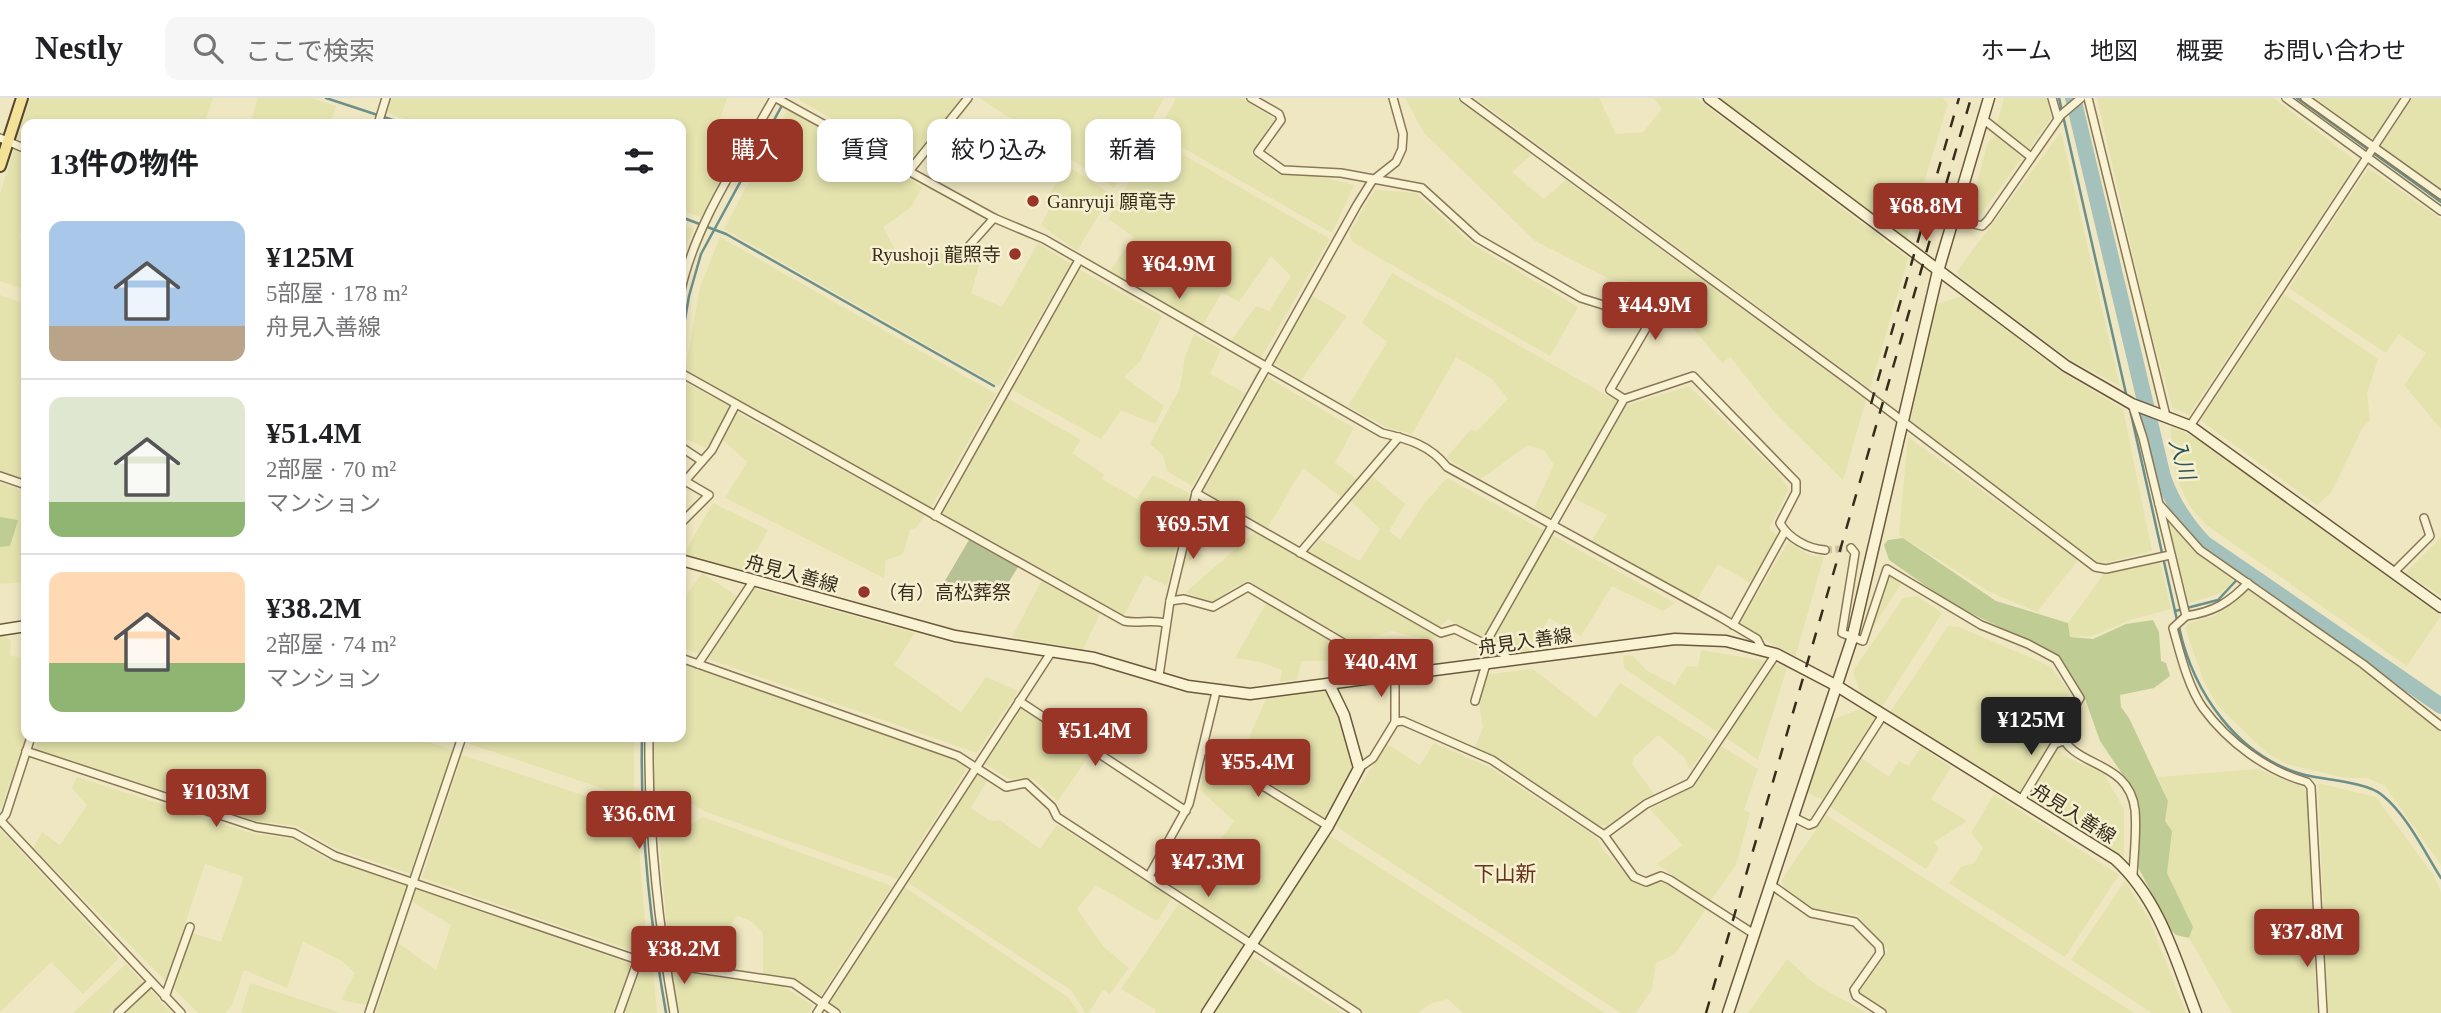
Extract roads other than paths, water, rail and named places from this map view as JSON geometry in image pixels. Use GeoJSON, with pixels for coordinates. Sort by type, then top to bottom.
{"type":"FeatureCollection","features":[{"type":"Feature","properties":{"kind":"main road"},"geometry":{"type":"LineString","coordinates":[[0,166],[4,140],[22,98]]}},
{"type":"Feature","properties":{"kind":"street"},"geometry":{"type":"LineString","coordinates":[[379,119],[386,98]]}},
{"type":"Feature","properties":{"kind":"street"},"geometry":{"type":"LineString","coordinates":[[686,275],[702,229],[775,98],[817,120]]}},
{"type":"Feature","properties":{"kind":"street"},"geometry":{"type":"LineString","coordinates":[[913,166],[968,98]]}},
{"type":"Feature","properties":{"kind":"street"},"geometry":{"type":"LineString","coordinates":[[1251,98],[1279,114],[1281,120],[1258,152],[1283,170],[1340,173],[1372,181],[1402,182],[1422,188],[1477,238],[1581,298],[1635,315],[1648,325],[1610,390],[1624,399]]}},
{"type":"Feature","properties":{"kind":"street"},"geometry":{"type":"LineString","coordinates":[[1158,676],[1165,623],[1196,493],[1264,367],[1372,181],[1396,162],[1402,149],[1403,134],[1394,98]]}},
{"type":"Feature","properties":{"kind":"street"},"geometry":{"type":"LineString","coordinates":[[1464,98],[2095,566],[2106,569],[2170,555]]}},
{"type":"Feature","properties":{"kind":"street"},"geometry":{"type":"LineString","coordinates":[[1709,98],[2066,366],[2135,405],[2190,426],[2441,607]]}},
{"type":"Feature","properties":{"kind":"street"},"geometry":{"type":"LineString","coordinates":[[1728,1013],[1852,639],[1938,271],[1989,98]]}},
{"type":"Feature","properties":{"kind":"street"},"geometry":{"type":"LineString","coordinates":[[2052,98],[2059,117]]}},
{"type":"Feature","properties":{"kind":"street"},"geometry":{"type":"LineString","coordinates":[[1953,219],[1982,226],[2059,117],[2081,98]]}},
{"type":"Feature","properties":{"kind":"street"},"geometry":{"type":"LineString","coordinates":[[2088,98],[2163,414]]}},
{"type":"Feature","properties":{"kind":"street"},"geometry":{"type":"LineString","coordinates":[[2286,98],[2366,159],[2441,211]]}},
{"type":"Feature","properties":{"kind":"street"},"geometry":{"type":"LineString","coordinates":[[2305,98],[2441,194]]}},
{"type":"Feature","properties":{"kind":"street"},"geometry":{"type":"LineString","coordinates":[[2190,426],[2406,98]]}},
{"type":"Feature","properties":{"kind":"street"},"geometry":{"type":"LineString","coordinates":[[1983,118],[2031,157]]}},
{"type":"Feature","properties":{"kind":"street"},"geometry":{"type":"LineString","coordinates":[[4,140],[21,147]]}},
{"type":"Feature","properties":{"kind":"street"},"geometry":{"type":"LineString","coordinates":[[913,172],[994,218],[1044,239],[1382,433],[1426,447],[1447,467],[1733,625],[1757,639],[1762,649]]}},
{"type":"Feature","properties":{"kind":"street"},"geometry":{"type":"LineString","coordinates":[[969,246],[994,218]]}},
{"type":"Feature","properties":{"kind":"street"},"geometry":{"type":"LineString","coordinates":[[934,516],[1079,260]]}},
{"type":"Feature","properties":{"kind":"street"},"geometry":{"type":"LineString","coordinates":[[686,376],[1124,621],[1134,623],[1152,620],[1165,623]]}},
{"type":"Feature","properties":{"kind":"street"},"geometry":{"type":"LineString","coordinates":[[1485,644],[1624,399],[1693,376],[1796,482],[1796,492],[1780,523],[1785,531],[1813,549],[1825,550]]}},
{"type":"Feature","properties":{"kind":"street"},"geometry":{"type":"LineString","coordinates":[[686,477],[712,450],[736,404]]}},
{"type":"Feature","properties":{"kind":"street"},"geometry":{"type":"LineString","coordinates":[[2135,405],[2186,617]]}},
{"type":"Feature","properties":{"kind":"street"},"geometry":{"type":"LineString","coordinates":[[1300,553],[1399,437]]}},
{"type":"Feature","properties":{"kind":"street"},"geometry":{"type":"LineString","coordinates":[[686,450],[702,461]]}},
{"type":"Feature","properties":{"kind":"street"},"geometry":{"type":"LineString","coordinates":[[0,476],[21,483]]}},
{"type":"Feature","properties":{"kind":"street"},"geometry":{"type":"LineString","coordinates":[[686,482],[709,495],[686,518]]}},
{"type":"Feature","properties":{"kind":"street"},"geometry":{"type":"LineString","coordinates":[[1196,493],[1441,633],[1455,629],[1511,661]]}},
{"type":"Feature","properties":{"kind":"street"},"geometry":{"type":"LineString","coordinates":[[2159,504],[2200,550],[2393,687],[2441,726]]}},
{"type":"Feature","properties":{"kind":"street"},"geometry":{"type":"LineString","coordinates":[[2393,573],[2430,536],[2424,518]]}},
{"type":"Feature","properties":{"kind":"street"},"geometry":{"type":"LineString","coordinates":[[1733,625],[1785,531]]}},
{"type":"Feature","properties":{"kind":"street"},"geometry":{"type":"LineString","coordinates":[[1851,548],[1854,553],[1842,633],[1852,639],[1863,640],[1887,569],[1981,625],[2028,644],[2056,659],[2080,698],[2060,731],[2063,741],[2071,749],[2119,774],[2129,791],[2135,809],[2133,875]]}},
{"type":"Feature","properties":{"kind":"street","name":"舟見入善線"},"geometry":{"type":"LineString","coordinates":[[686,561],[955,636],[1094,658],[1216,692],[1250,694],[1675,639],[1726,641],[1762,649],[1837,686],[2115,859],[2133,875],[2159,914],[2196,1013]]}},
{"type":"Feature","properties":{"kind":"street"},"geometry":{"type":"LineString","coordinates":[[698,664],[754,580]]}},
{"type":"Feature","properties":{"kind":"street"},"geometry":{"type":"LineString","coordinates":[[2248,583],[2216,609],[2186,617],[2173,628],[2202,706],[2222,730],[2264,765],[2307,782],[2311,787],[2323,1013]]}},
{"type":"Feature","properties":{"kind":"street"},"geometry":{"type":"LineString","coordinates":[[1170,601],[1184,598],[1213,607],[1248,587],[1370,658],[1371,679]]}},
{"type":"Feature","properties":{"kind":"street"},"geometry":{"type":"LineString","coordinates":[[0,630],[21,627]]}},
{"type":"Feature","properties":{"kind":"street"},"geometry":{"type":"LineString","coordinates":[[817,1013],[1052,651]]}},
{"type":"Feature","properties":{"kind":"street"},"geometry":{"type":"LineString","coordinates":[[1604,835],[1646,804],[1690,783],[1776,654]]}},
{"type":"Feature","properties":{"kind":"street"},"geometry":{"type":"LineString","coordinates":[[686,660],[856,718],[976,766],[1006,787],[1026,783],[1052,807],[1057,817],[1357,1013]]}},
{"type":"Feature","properties":{"kind":"street"},"geometry":{"type":"LineString","coordinates":[[1475,701],[1486,664]]}},
{"type":"Feature","properties":{"kind":"street"},"geometry":{"type":"LineString","coordinates":[[1207,1013],[1351,789],[1359,768],[1373,758],[1395,722],[1395,676]]}},
{"type":"Feature","properties":{"kind":"street"},"geometry":{"type":"LineString","coordinates":[[1329,684],[1344,715],[1359,768]]}},
{"type":"Feature","properties":{"kind":"street"},"geometry":{"type":"LineString","coordinates":[[1149,876],[1186,811],[1216,692]]}},
{"type":"Feature","properties":{"kind":"street"},"geometry":{"type":"LineString","coordinates":[[1019,701],[1186,811]]}},
{"type":"Feature","properties":{"kind":"street"},"geometry":{"type":"LineString","coordinates":[[1793,817],[1809,825],[1814,823],[1883,715]]}},
{"type":"Feature","properties":{"kind":"street"},"geometry":{"type":"LineString","coordinates":[[1395,722],[1403,721],[1492,760],[1604,835],[1634,877],[1646,882],[1661,876],[1670,880],[1754,934]]}},
{"type":"Feature","properties":{"kind":"street"},"geometry":{"type":"LineString","coordinates":[[2021,800],[2055,744],[2063,741]]}},
{"type":"Feature","properties":{"kind":"street"},"geometry":{"type":"LineString","coordinates":[[29,742],[6,814],[1,820],[181,1013]]}},
{"type":"Feature","properties":{"kind":"street"},"geometry":{"type":"LineString","coordinates":[[369,1013],[461,742]]}},
{"type":"Feature","properties":{"kind":"street"},"geometry":{"type":"LineString","coordinates":[[649,742],[648,803],[674,1013]]}},
{"type":"Feature","properties":{"kind":"street"},"geometry":{"type":"LineString","coordinates":[[1203,749],[1328,826]]}},
{"type":"Feature","properties":{"kind":"street"},"geometry":{"type":"LineString","coordinates":[[26,751],[256,827],[294,833],[335,856],[638,960],[786,981],[836,1013]]}},
{"type":"Feature","properties":{"kind":"street"},"geometry":{"type":"LineString","coordinates":[[1770,884],[1811,913],[1855,922],[1879,946],[1880,953],[1854,990],[1856,996],[1882,1013]]}},
{"type":"Feature","properties":{"kind":"street"},"geometry":{"type":"LineString","coordinates":[[166,997],[190,927]]}},
{"type":"Feature","properties":{"kind":"street"},"geometry":{"type":"LineString","coordinates":[[619,1013],[638,960]]}},
{"type":"Feature","properties":{"kind":"street"},"geometry":{"type":"LineString","coordinates":[[118,1013],[151,982]]}},
{"type":"Feature","properties":{"kind":"waterway"},"geometry":{"type":"LineString","coordinates":[[326,98],[390,119]]}},
{"type":"Feature","properties":{"kind":"waterway"},"geometry":{"type":"LineString","coordinates":[[686,314],[701,254],[786,98]]}},
{"type":"Feature","properties":{"kind":"waterway"},"geometry":{"type":"LineString","coordinates":[[2059,98],[2127,398]]}},
{"type":"Feature","properties":{"kind":"waterway","name":"入川"},"geometry":{"type":"LineString","coordinates":[[2073,98],[2163,477],[2180,512],[2204,543],[2441,706]]}},
{"type":"Feature","properties":{"kind":"waterway"},"geometry":{"type":"LineString","coordinates":[[2297,98],[2441,202]]}},
{"type":"Feature","properties":{"kind":"waterway"},"geometry":{"type":"LineString","coordinates":[[686,219],[726,234],[994,386]]}},
{"type":"Feature","properties":{"kind":"waterway"},"geometry":{"type":"LineString","coordinates":[[2129,405],[2177,620]]}},
{"type":"Feature","properties":{"kind":"waterway"},"geometry":{"type":"LineString","coordinates":[[2175,611],[2218,600],[2246,570]]}},
{"type":"Feature","properties":{"kind":"waterway"},"geometry":{"type":"LineString","coordinates":[[2179,627],[2195,675],[2207,698],[2239,737],[2281,766],[2305,775],[2366,787],[2382,795],[2407,823],[2441,878]]}},
{"type":"Feature","properties":{"kind":"waterway"},"geometry":{"type":"LineString","coordinates":[[642,742],[647,875],[666,1013]]}},
{"type":"Feature","properties":{"kind":"tunnel"},"geometry":{"type":"LineString","coordinates":[[1825,550],[1851,548]]}},
{"type":"Feature","properties":{"kind":"railway"},"geometry":{"type":"LineString","coordinates":[[1871,404],[1959,98]]}},
{"type":"Feature","properties":{"kind":"railway"},"geometry":{"type":"LineString","coordinates":[[1706,1013],[1971,98]]}},
{"type":"Feature","properties":{"kind":"place","name":"Ganryuji 願竜寺"},"geometry":{"type":"Point","coordinates":[1033,201]}},
{"type":"Feature","properties":{"kind":"place","name":"Ryushoji 龍照寺"},"geometry":{"type":"Point","coordinates":[1015,254]}},
{"type":"Feature","properties":{"kind":"place","name":"（有）高松葬祭"},"geometry":{"type":"Point","coordinates":[864,592]}},
{"type":"Feature","properties":{"kind":"district","name":"下山新"},"geometry":{"type":"Point","coordinates":[1505,874]}}]}
